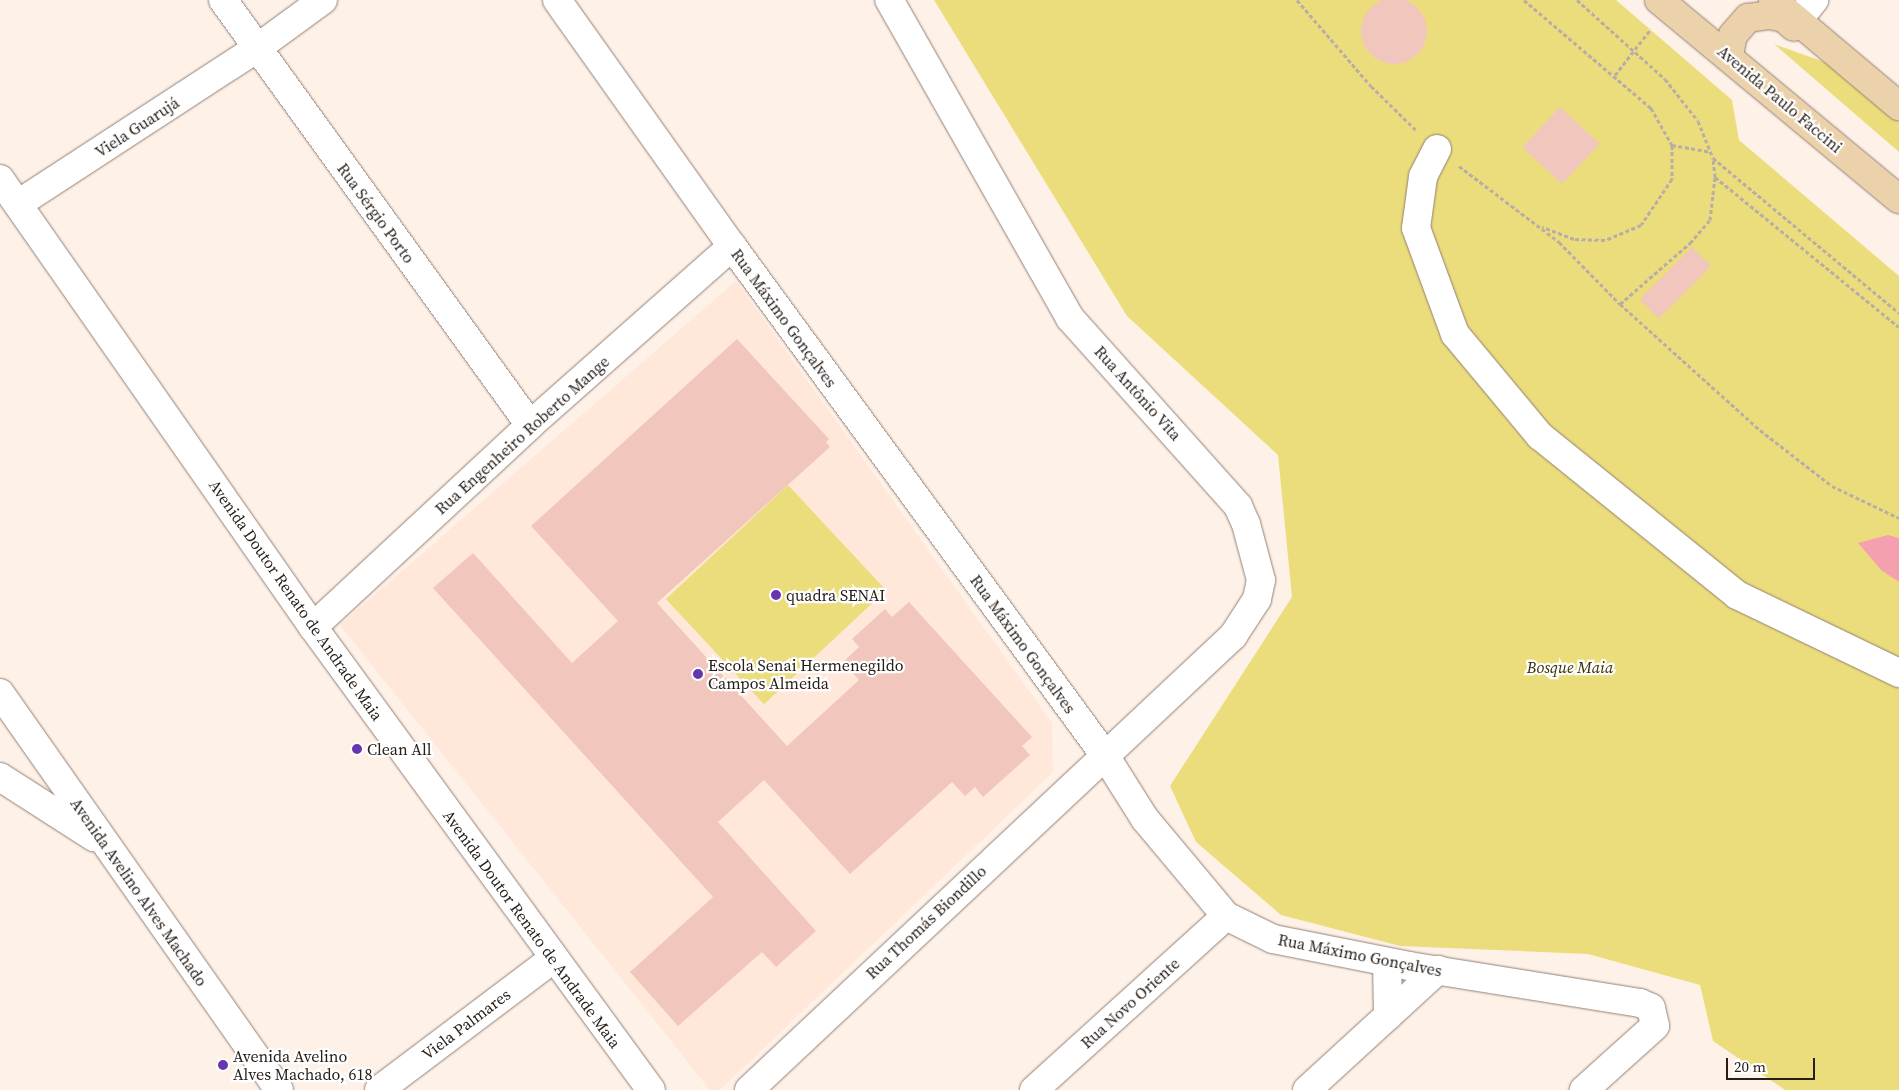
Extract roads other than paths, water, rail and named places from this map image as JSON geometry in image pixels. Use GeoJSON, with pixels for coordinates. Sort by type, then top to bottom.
{"type":"FeatureCollection","features":[{"type":"Feature","properties":{"kind":"main road"},"geometry":{"type":"LineString","coordinates":[[1773,0],[1806,10],[1842,56],[1898,102]]}},
{"type":"Feature","properties":{"kind":"main road","name":"Avenida Paulo Faccini"},"geometry":{"type":"LineString","coordinates":[[1663,4],[1729,55],[1899,199]]}},
{"type":"Feature","properties":{"kind":"main road"},"geometry":{"type":"LineString","coordinates":[[1729,55],[1733,35],[1748,18],[1770,15],[1784,18],[1824,52],[1842,56]]}},
{"type":"Feature","properties":{"kind":"street","name":"Rua Sérgio Porto"},"geometry":{"type":"LineString","coordinates":[[223,0],[256,50],[530,425]]}},
{"type":"Feature","properties":{"kind":"street","name":"Viela Guarujá"},"geometry":{"type":"LineString","coordinates":[[18,204],[256,50],[323,0]]}},
{"type":"Feature","properties":{"kind":"street","name":"Rua Máximo Gonçalves"},"geometry":{"type":"LineString","coordinates":[[557,0],[732,246],[1104,754],[1172,856],[1226,916],[1272,939],[1387,962],[1640,1003],[1654,1012],[1655,1026],[1584,1090]]}},
{"type":"Feature","properties":{"kind":"street","name":"Rua Antônio Vita"},"geometry":{"type":"LineString","coordinates":[[889,0],[1070,318],[1238,506],[1256,554],[1261,580],[1257,599],[1243,624],[1104,754]]}},
{"type":"Feature","properties":{"kind":"street"},"geometry":{"type":"LineString","coordinates":[[1437,150],[1423,177],[1416,228],[1455,334],[1540,436],[1737,594],[1899,673]]}},
{"type":"Feature","properties":{"kind":"street","name":"Avenida Doutor Renato de Andrade Maia"},"geometry":{"type":"LineString","coordinates":[[0,179],[314,627],[553,959],[650,1090]]}},
{"type":"Feature","properties":{"kind":"street","name":"Rua Engenheiro Roberto Mange"},"geometry":{"type":"LineString","coordinates":[[314,627],[530,425],[732,246]]}},
{"type":"Feature","properties":{"kind":"street","name":"Avenida Avelino Alves Machado"},"geometry":{"type":"LineString","coordinates":[[0,693],[278,1090]]}},
{"type":"Feature","properties":{"kind":"street","name":"Rua Thomás Biondillo"},"geometry":{"type":"LineString","coordinates":[[748,1090],[1104,754]]}},
{"type":"Feature","properties":{"kind":"street"},"geometry":{"type":"LineString","coordinates":[[0,778],[104,844]]}},
{"type":"Feature","properties":{"kind":"street","name":"Rua Novo Oriente"},"geometry":{"type":"LineString","coordinates":[[1034,1090],[1226,916]]}},
{"type":"Feature","properties":{"kind":"street","name":"Viela Palmares"},"geometry":{"type":"LineString","coordinates":[[379,1090],[553,959]]}},
{"type":"Feature","properties":{"kind":"street"},"geometry":{"type":"LineString","coordinates":[[1387,962],[1388,1016]]}},
{"type":"Feature","properties":{"kind":"street"},"geometry":{"type":"LineString","coordinates":[[1307,1090],[1438,970]]}},
{"type":"Feature","properties":{"kind":"place","name":"quadra SENAI"},"geometry":{"type":"Point","coordinates":[776,595]}},
{"type":"Feature","properties":{"kind":"place","name":"Escola Senai Hermenegildo Campos Almeida"},"geometry":{"type":"Point","coordinates":[698,674]}},
{"type":"Feature","properties":{"kind":"place","name":"Clean All"},"geometry":{"type":"Point","coordinates":[357,749]}},
{"type":"Feature","properties":{"kind":"place","name":"Avenida Avelino Alves Machado, 618"},"geometry":{"type":"Point","coordinates":[223,1065]}},
{"type":"Feature","properties":{"kind":"park label","name":"Bosque Maia"},"geometry":{"type":"Point","coordinates":[1570,667]}}]}
